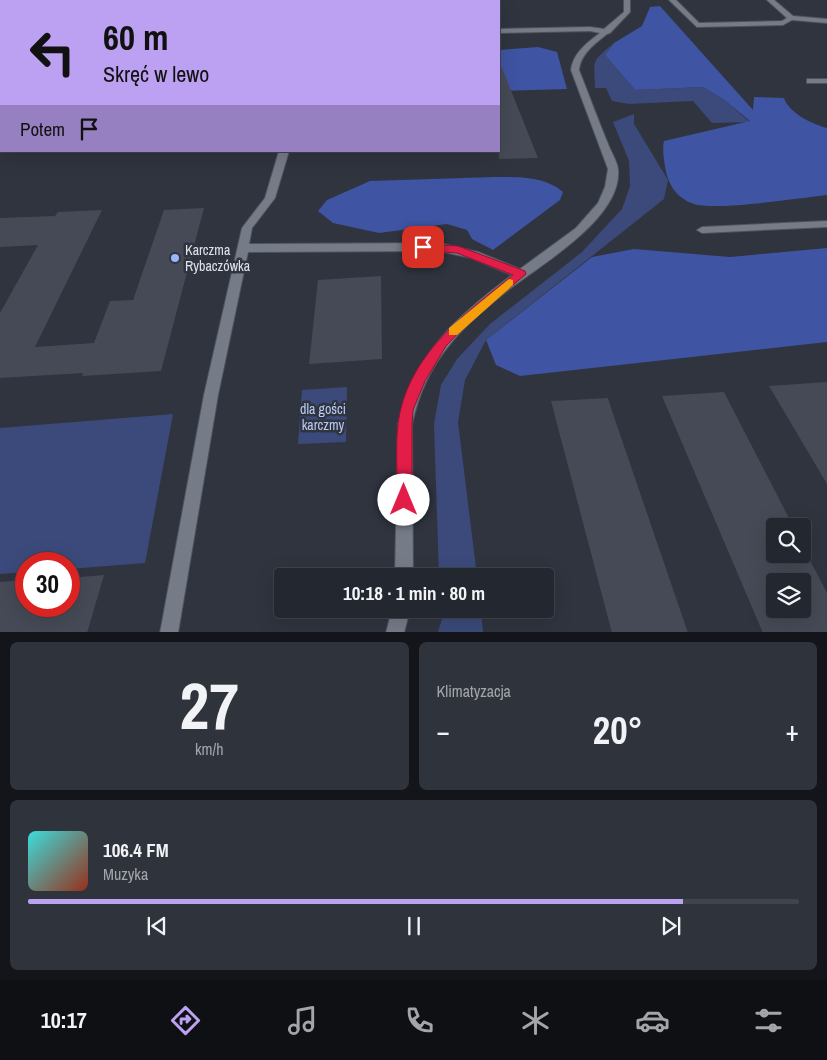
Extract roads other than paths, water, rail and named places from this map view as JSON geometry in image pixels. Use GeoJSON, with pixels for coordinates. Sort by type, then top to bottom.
{"type":"FeatureCollection","features":[{"type":"Feature","properties":{"kind":"street"},"geometry":{"type":"LineString","coordinates":[[404,568],[405,424],[412,396],[422,373],[442,343],[477,309],[571,238],[591,219],[606,200],[612,182],[613,169],[574,63],[583,51],[608,32],[627,12],[627,0]]}},
{"type":"Feature","properties":{"kind":"street"},"geometry":{"type":"LineString","coordinates":[[672,0],[697,26],[783,23],[791,18]]}},
{"type":"Feature","properties":{"kind":"street"},"geometry":{"type":"LineString","coordinates":[[770,0],[791,18],[827,21]]}},
{"type":"Feature","properties":{"kind":"street"},"geometry":{"type":"LineString","coordinates":[[500,31],[590,29],[608,32]]}},
{"type":"Feature","properties":{"kind":"street"},"geometry":{"type":"LineString","coordinates":[[810,81],[827,81]]}},
{"type":"Feature","properties":{"kind":"street"},"geometry":{"type":"LineString","coordinates":[[168,632],[211,396],[247,228],[270,198],[284,152]]}},
{"type":"Feature","properties":{"kind":"street"},"geometry":{"type":"LineString","coordinates":[[702,230],[827,224]]}},
{"type":"Feature","properties":{"kind":"street"},"geometry":{"type":"LineString","coordinates":[[243,248],[439,247],[474,255],[521,274]]}},
{"type":"Feature","properties":{"kind":"street"},"geometry":{"type":"LineString","coordinates":[[395,632],[399,618]]}},
{"type":"Feature","properties":{"kind":"place","name":"Karczma Rybaczówka"},"geometry":{"type":"Point","coordinates":[175,258]}},
{"type":"Feature","properties":{"kind":"park label","name":"dla gości karczmy"},"geometry":{"type":"Point","coordinates":[323,418]}}]}
